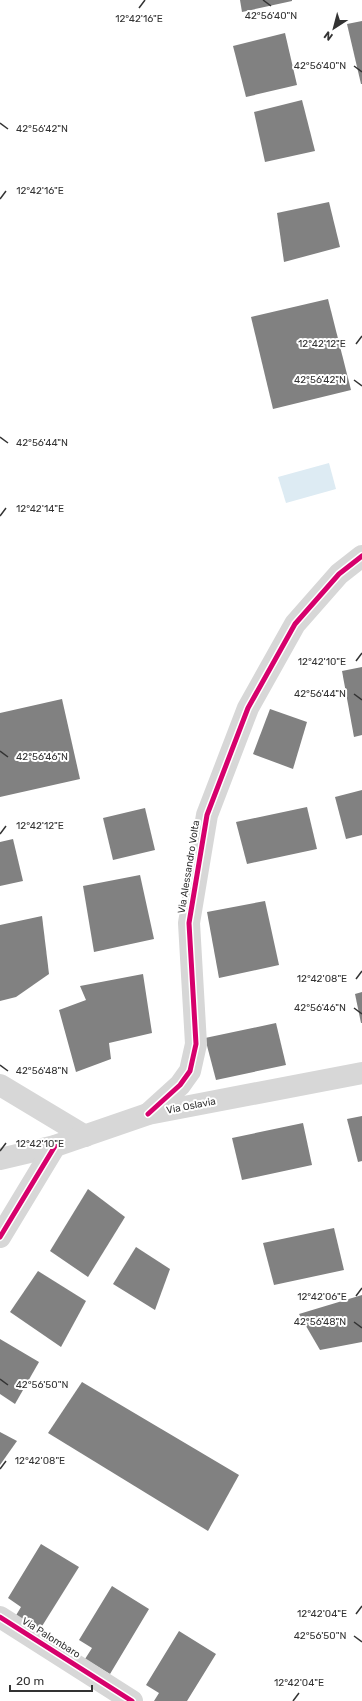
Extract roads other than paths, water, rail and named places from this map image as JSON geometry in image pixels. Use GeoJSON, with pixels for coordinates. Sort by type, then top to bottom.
{"type":"FeatureCollection","features":[{"type":"Feature","properties":{"kind":"street","name":"Via Alessandro Volta"},"geometry":{"type":"LineString","coordinates":[[148,1114],[180,1085],[190,1071],[196,1044],[189,923],[207,815],[248,708],[295,624],[339,574],[362,556]]}},
{"type":"Feature","properties":{"kind":"street","name":"Via Oslavia"},"geometry":{"type":"LineString","coordinates":[[0,1159],[55,1146],[148,1114],[362,1073]]}},
{"type":"Feature","properties":{"kind":"street"},"geometry":{"type":"LineString","coordinates":[[0,1085],[85,1136]]}},
{"type":"Feature","properties":{"kind":"street"},"geometry":{"type":"LineString","coordinates":[[0,1238],[55,1146]]}},
{"type":"Feature","properties":{"kind":"street","name":"Via Palombaro"},"geometry":{"type":"LineString","coordinates":[[0,1617],[132,1701]]}}]}
